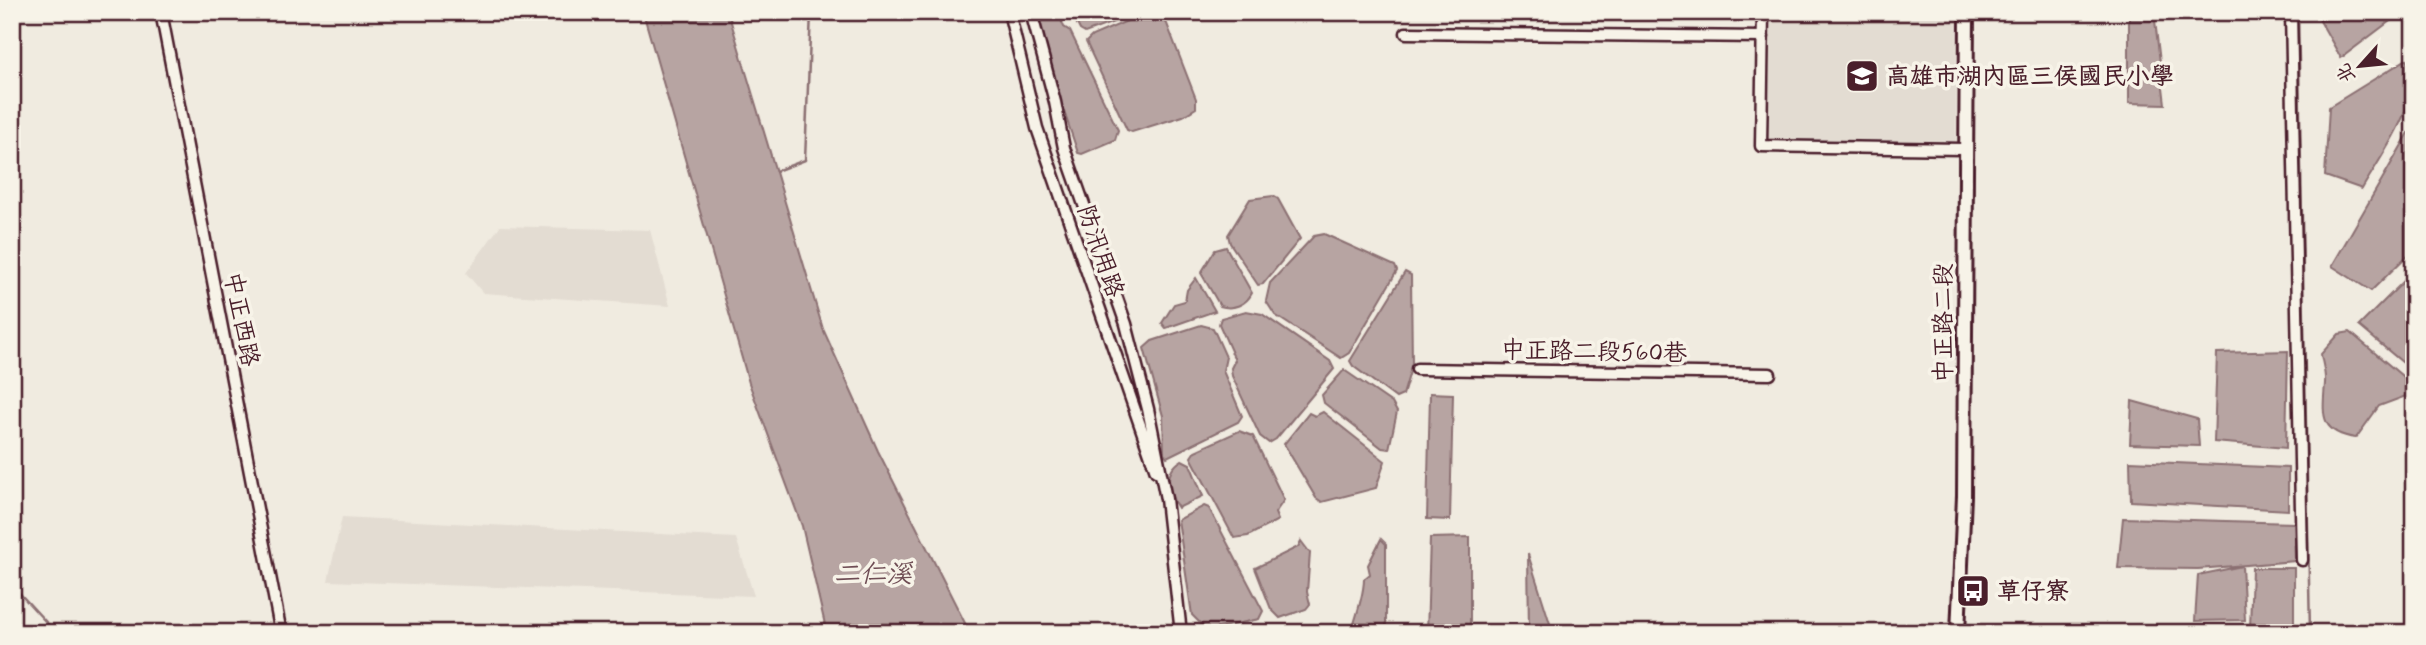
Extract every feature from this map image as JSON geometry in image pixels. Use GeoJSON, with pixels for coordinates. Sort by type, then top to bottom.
{"type":"FeatureCollection","features":[{"type":"Feature","properties":{"kind":"main road","name":"中正路二段"},"geometry":{"type":"LineString","coordinates":[[1958,633],[1964,496],[1964,149],[1967,12]]}},
{"type":"Feature","properties":{"kind":"street","name":"中正西路"},"geometry":{"type":"LineString","coordinates":[[161,12],[281,633]]}},
{"type":"Feature","properties":{"kind":"street","name":"防汛用路"},"geometry":{"type":"LineString","coordinates":[[1009,12],[1037,128],[1166,499]]}},
{"type":"Feature","properties":{"kind":"street"},"geometry":{"type":"LineString","coordinates":[[1031,12],[1055,102],[1064,148],[1126,324],[1149,408],[1166,499],[1181,633]]}},
{"type":"Feature","properties":{"kind":"street"},"geometry":{"type":"LineString","coordinates":[[1763,12],[1761,146],[1964,149]]}},
{"type":"Feature","properties":{"kind":"street"},"geometry":{"type":"LineString","coordinates":[[2291,12],[2302,560]]}},
{"type":"Feature","properties":{"kind":"street"},"geometry":{"type":"LineString","coordinates":[[1406,33],[1763,37]]}},
{"type":"Feature","properties":{"kind":"street","name":"中正路二段560巷"},"geometry":{"type":"LineString","coordinates":[[1417,369],[1770,374]]}},
{"type":"Feature","properties":{"kind":"shaded area","name":"高雄市湖內區三侯國民小學"},"geometry":{"type":"Polygon","coordinates":[[[1769,12],[1957,12],[1956,141],[1767,140],[1769,12]]]}},
{"type":"Feature","properties":{"kind":"shaded area"},"geometry":{"type":"Polygon","coordinates":[[[500,226],[650,230],[670,306],[483,293],[466,273],[500,226]]]}},
{"type":"Feature","properties":{"kind":"shaded area"},"geometry":{"type":"Polygon","coordinates":[[[342,517],[736,538],[754,596],[328,581],[342,517]]]}},
{"type":"Feature","properties":{"kind":"water","name":"二仁溪"},"geometry":{"type":"Polygon","coordinates":[[[643,12],[728,12],[823,329],[878,451],[970,633],[827,633],[802,526],[749,383],[643,12]]]}},
{"type":"Feature","properties":{"kind":"water"},"geometry":{"type":"Polygon","coordinates":[[[1035,12],[1058,12],[1064,27],[1070,31],[1118,130],[1115,140],[1082,154],[1078,153],[1051,73],[1035,12]]]}},
{"type":"Feature","properties":{"kind":"water"},"geometry":{"type":"Polygon","coordinates":[[[1071,12],[1140,12],[1085,33],[1080,30],[1071,12]]]}},
{"type":"Feature","properties":{"kind":"water"},"geometry":{"type":"Polygon","coordinates":[[[2129,12],[2154,12],[2165,104],[2129,103],[2129,12]]]}},
{"type":"Feature","properties":{"kind":"water"},"geometry":{"type":"Polygon","coordinates":[[[2315,12],[2402,12],[2341,58],[2315,12]]]}},
{"type":"Feature","properties":{"kind":"water"},"geometry":{"type":"Polygon","coordinates":[[[1159,13],[1167,24],[1196,99],[1196,108],[1183,116],[1132,132],[1127,130],[1086,42],[1092,36],[1141,15],[1159,13]]]}},
{"type":"Feature","properties":{"kind":"water"},"geometry":{"type":"Polygon","coordinates":[[[2407,59],[2411,74],[2411,91],[2406,108],[2390,143],[2362,189],[2325,176],[2329,107],[2407,59]]]}},
{"type":"Feature","properties":{"kind":"water"},"geometry":{"type":"Polygon","coordinates":[[[2414,124],[2414,249],[2371,291],[2332,266],[2414,124]]]}},
{"type":"Feature","properties":{"kind":"water"},"geometry":{"type":"Polygon","coordinates":[[[1273,196],[1278,199],[1300,239],[1263,284],[1258,285],[1230,243],[1228,235],[1250,199],[1273,196]]]}},
{"type":"Feature","properties":{"kind":"water"},"geometry":{"type":"Polygon","coordinates":[[[1324,234],[1395,266],[1397,271],[1349,353],[1341,358],[1275,315],[1266,301],[1270,283],[1314,236],[1324,234]]]}},
{"type":"Feature","properties":{"kind":"water"},"geometry":{"type":"Polygon","coordinates":[[[1226,247],[1252,293],[1239,306],[1220,306],[1201,273],[1215,250],[1226,247]]]}},
{"type":"Feature","properties":{"kind":"water"},"geometry":{"type":"Polygon","coordinates":[[[2414,271],[2414,372],[2359,326],[2414,271]]]}},
{"type":"Feature","properties":{"kind":"water"},"geometry":{"type":"Polygon","coordinates":[[[1405,272],[1411,275],[1412,365],[1403,395],[1396,398],[1350,361],[1405,272]]]}},
{"type":"Feature","properties":{"kind":"water"},"geometry":{"type":"Polygon","coordinates":[[[1196,278],[1215,311],[1166,328],[1162,323],[1174,304],[1185,301],[1187,290],[1196,278]]]}},
{"type":"Feature","properties":{"kind":"water"},"geometry":{"type":"Polygon","coordinates":[[[1246,311],[1262,314],[1330,361],[1334,369],[1276,439],[1269,443],[1260,436],[1232,376],[1231,368],[1235,360],[1219,324],[1221,318],[1246,311]]]}},
{"type":"Feature","properties":{"kind":"water"},"geometry":{"type":"Polygon","coordinates":[[[1201,325],[1213,328],[1226,357],[1223,371],[1242,416],[1238,422],[1167,457],[1164,453],[1163,416],[1144,348],[1152,341],[1201,325]]]}},
{"type":"Feature","properties":{"kind":"water"},"geometry":{"type":"Polygon","coordinates":[[[2350,332],[2414,386],[2414,393],[2379,406],[2356,438],[2335,431],[2329,426],[2324,412],[2325,379],[2321,354],[2339,334],[2350,332]]]}},
{"type":"Feature","properties":{"kind":"water"},"geometry":{"type":"Polygon","coordinates":[[[2288,351],[2286,448],[2214,442],[2217,353],[2288,351]]]}},
{"type":"Feature","properties":{"kind":"water"},"geometry":{"type":"Polygon","coordinates":[[[1344,370],[1392,403],[1397,412],[1389,449],[1382,448],[1324,403],[1322,395],[1344,370]]]}},
{"type":"Feature","properties":{"kind":"water"},"geometry":{"type":"Polygon","coordinates":[[[1430,393],[1453,394],[1450,520],[1427,519],[1430,393]]]}},
{"type":"Feature","properties":{"kind":"water"},"geometry":{"type":"Polygon","coordinates":[[[2132,401],[2197,419],[2199,446],[2130,444],[2132,401]]]}},
{"type":"Feature","properties":{"kind":"water"},"geometry":{"type":"Polygon","coordinates":[[[1323,412],[1385,461],[1376,488],[1322,502],[1316,498],[1284,444],[1309,413],[1315,416],[1323,412]]]}},
{"type":"Feature","properties":{"kind":"water"},"geometry":{"type":"Polygon","coordinates":[[[1239,431],[1253,436],[1284,500],[1275,513],[1278,520],[1248,536],[1234,538],[1191,457],[1195,451],[1239,431]]]}},
{"type":"Feature","properties":{"kind":"water"},"geometry":{"type":"Polygon","coordinates":[[[1182,460],[1190,464],[1203,496],[1178,508],[1169,489],[1169,476],[1182,460]]]}},
{"type":"Feature","properties":{"kind":"water"},"geometry":{"type":"Polygon","coordinates":[[[2130,461],[2288,468],[2288,510],[2131,501],[2130,461]]]}},
{"type":"Feature","properties":{"kind":"water"},"geometry":{"type":"Polygon","coordinates":[[[1204,506],[1209,508],[1263,611],[1259,619],[1206,629],[1192,615],[1178,520],[1204,506]]]}},
{"type":"Feature","properties":{"kind":"water"},"geometry":{"type":"Polygon","coordinates":[[[2123,518],[2294,523],[2295,561],[2198,569],[2118,568],[2123,518]]]}},
{"type":"Feature","properties":{"kind":"water"},"geometry":{"type":"Polygon","coordinates":[[[1470,537],[1470,633],[1427,633],[1430,538],[1470,537]]]}},
{"type":"Feature","properties":{"kind":"water"},"geometry":{"type":"Polygon","coordinates":[[[1381,539],[1386,544],[1386,633],[1351,633],[1364,579],[1370,574],[1368,565],[1381,539]]]}},
{"type":"Feature","properties":{"kind":"water"},"geometry":{"type":"Polygon","coordinates":[[[1301,541],[1310,553],[1307,592],[1310,604],[1306,609],[1280,618],[1271,609],[1255,568],[1298,547],[1301,541]]]}},
{"type":"Feature","properties":{"kind":"water"},"geometry":{"type":"Polygon","coordinates":[[[1528,554],[1553,633],[1529,633],[1528,554]]]}},
{"type":"Feature","properties":{"kind":"water"},"geometry":{"type":"Polygon","coordinates":[[[2242,566],[2245,620],[2195,621],[2198,575],[2242,566]]]}},
{"type":"Feature","properties":{"kind":"water"},"geometry":{"type":"Polygon","coordinates":[[[2252,568],[2294,568],[2294,633],[2243,633],[2250,629],[2252,568]]]}},
{"type":"Feature","properties":{"kind":"waterway"},"geometry":{"type":"LineString","coordinates":[[776,171],[805,160],[811,12]]}},
{"type":"Feature","properties":{"kind":"waterway"},"geometry":{"type":"LineString","coordinates":[[2298,12],[2310,633]]}},
{"type":"Feature","properties":{"kind":"waterway"},"geometry":{"type":"LineString","coordinates":[[12,585],[56,633]]}},
{"type":"Feature","properties":{"kind":"place","name":"高雄市湖內區三侯國民小學"},"geometry":{"type":"Point","coordinates":[1862,76]}},
{"type":"Feature","properties":{"kind":"place","name":"草仔寮"},"geometry":{"type":"Point","coordinates":[1973,591]}}]}
